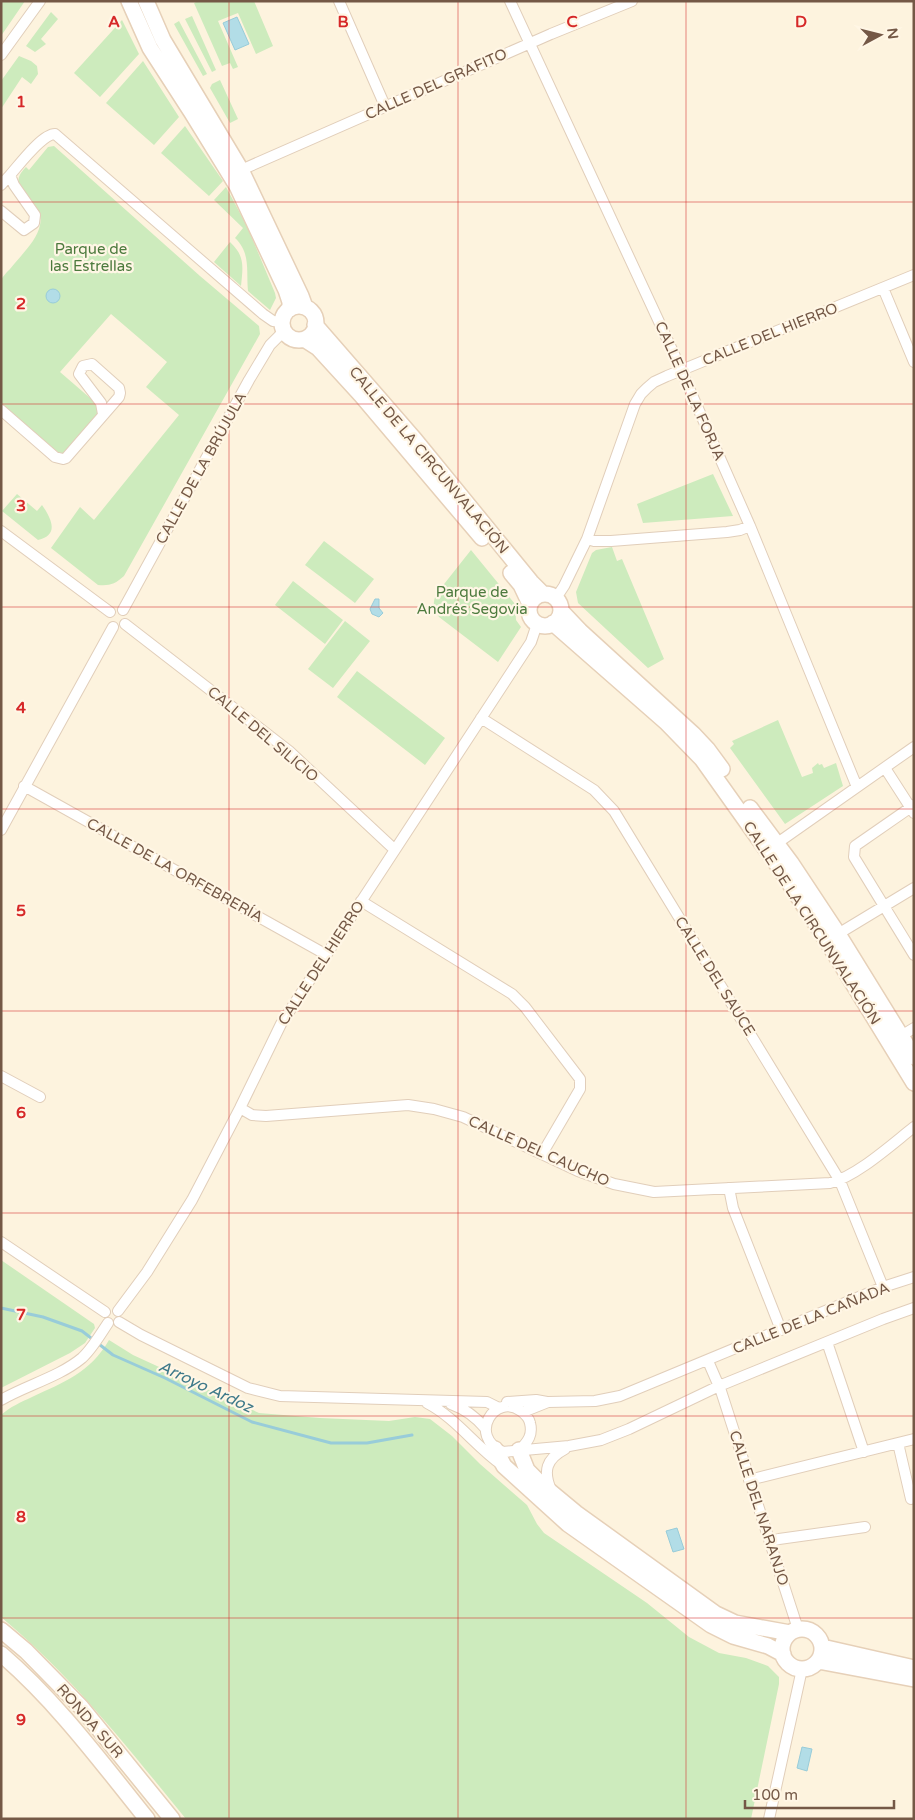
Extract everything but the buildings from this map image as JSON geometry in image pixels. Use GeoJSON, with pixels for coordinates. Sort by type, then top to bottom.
{"type":"FeatureCollection","features":[{"type":"Feature","properties":{"kind":"street"},"geometry":{"type":"LineString","coordinates":[[1,55],[40,1]]}},
{"type":"Feature","properties":{"kind":"street"},"geometry":{"type":"LineString","coordinates":[[129,1],[150,48],[192,112],[236,173]]}},
{"type":"Feature","properties":{"kind":"street"},"geometry":{"type":"LineString","coordinates":[[146,1],[163,40],[301,296],[297,308],[284,315],[283,327],[287,335],[294,339],[304,339],[311,333],[315,325],[313,316],[297,308]]}},
{"type":"Feature","properties":{"kind":"street"},"geometry":{"type":"LineString","coordinates":[[339,1],[385,106]]}},
{"type":"Feature","properties":{"kind":"street","name":"CALLE DE LA FORJA"},"geometry":{"type":"LineString","coordinates":[[510,1],[681,370],[750,526],[857,787]]}},
{"type":"Feature","properties":{"kind":"street","name":"CALLE DEL GRAFITO"},"geometry":{"type":"LineString","coordinates":[[236,173],[530,43],[632,1]]}},
{"type":"Feature","properties":{"kind":"street"},"geometry":{"type":"LineString","coordinates":[[1,185],[43,139],[50,134],[55,134],[262,314],[283,327]]}},
{"type":"Feature","properties":{"kind":"street"},"geometry":{"type":"LineString","coordinates":[[1,211],[24,230],[34,223],[35,215],[14,185],[10,175]]}},
{"type":"Feature","properties":{"kind":"street","name":"CALLE DEL HIERRO"},"geometry":{"type":"LineString","coordinates":[[553,607],[587,538],[630,418],[641,394],[654,382],[914,275]]}},
{"type":"Feature","properties":{"kind":"street"},"geometry":{"type":"LineString","coordinates":[[883,288],[914,362]]}},
{"type":"Feature","properties":{"kind":"street","name":"CALLE DE LA CIRCUNVALACIÓN"},"geometry":{"type":"LineString","coordinates":[[315,325],[415,440],[553,607],[702,759],[781,870],[914,1083]]}},
{"type":"Feature","properties":{"kind":"street","name":"CALLE DE LA BRÚJULA"},"geometry":{"type":"LineString","coordinates":[[123,610],[250,380],[270,345],[283,327]]}},
{"type":"Feature","properties":{"kind":"street","name":"CALLE DE LA CIRCUNVALACIÓN"},"geometry":{"type":"LineString","coordinates":[[304,339],[318,348],[407,447],[521,585],[530,604],[530,614],[537,624]]}},
{"type":"Feature","properties":{"kind":"street"},"geometry":{"type":"LineString","coordinates":[[1,410],[55,457],[63,459],[68,455],[118,397],[120,393],[119,388],[92,364],[83,366],[79,374],[101,402],[103,414]]}},
{"type":"Feature","properties":{"kind":"street"},"geometry":{"type":"LineString","coordinates":[[587,538],[594,541],[611,541],[726,532],[750,526]]}},
{"type":"Feature","properties":{"kind":"street"},"geometry":{"type":"LineString","coordinates":[[1,530],[110,612]]}},
{"type":"Feature","properties":{"kind":"street"},"geometry":{"type":"LineString","coordinates":[[530,604],[536,597],[553,607],[545,626],[537,624]]}},
{"type":"Feature","properties":{"kind":"street","name":"CALLE DE LA CIRCUNVALACIÓN"},"geometry":{"type":"LineString","coordinates":[[553,607],[701,741],[776,844],[907,1032],[914,1057]]}},
{"type":"Feature","properties":{"kind":"street"},"geometry":{"type":"LineString","coordinates":[[118,608],[123,610],[127,614],[128,619],[122,627],[113,627],[108,617],[110,612],[118,608]]}},
{"type":"Feature","properties":{"kind":"street","name":"CALLE DEL SILICIO"},"geometry":{"type":"LineString","coordinates":[[125,624],[288,751],[395,850]]}},
{"type":"Feature","properties":{"kind":"street","name":"CALLE DEL HIERRO"},"geometry":{"type":"LineString","coordinates":[[118,1311],[147,1272],[192,1200],[281,1024],[325,954],[531,642],[537,624]]}},
{"type":"Feature","properties":{"kind":"street"},"geometry":{"type":"LineString","coordinates":[[1,830],[113,627]]}},
{"type":"Feature","properties":{"kind":"street","name":"CALLE DEL SAUCE"},"geometry":{"type":"LineString","coordinates":[[481,718],[594,790],[614,811],[840,1181],[883,1287]]}},
{"type":"Feature","properties":{"kind":"street"},"geometry":{"type":"LineString","coordinates":[[776,844],[914,747]]}},
{"type":"Feature","properties":{"kind":"street"},"geometry":{"type":"LineString","coordinates":[[885,768],[913,809],[855,846],[854,857],[914,956]]}},
{"type":"Feature","properties":{"kind":"street","name":"CALLE DE LA ORFEBRERÍA"},"geometry":{"type":"LineString","coordinates":[[24,786],[325,954]]}},
{"type":"Feature","properties":{"kind":"street"},"geometry":{"type":"LineString","coordinates":[[838,934],[914,888]]}},
{"type":"Feature","properties":{"kind":"street"},"geometry":{"type":"LineString","coordinates":[[361,901],[512,994],[525,1007],[580,1079],[580,1089],[542,1154]]}},
{"type":"Feature","properties":{"kind":"street"},"geometry":{"type":"LineString","coordinates":[[1,1076],[40,1097]]}},
{"type":"Feature","properties":{"kind":"street","name":"CALLE DEL CAUCHO"},"geometry":{"type":"LineString","coordinates":[[240,1108],[252,1115],[266,1116],[408,1105],[425,1108],[463,1118],[578,1171],[614,1184],[654,1192],[805,1185],[840,1181],[914,1128]]}},
{"type":"Feature","properties":{"kind":"street"},"geometry":{"type":"LineString","coordinates":[[729,1188],[733,1208],[781,1330]]}},
{"type":"Feature","properties":{"kind":"street"},"geometry":{"type":"LineString","coordinates":[[1,1242],[105,1312]]}},
{"type":"Feature","properties":{"kind":"street","name":"CALLE DE LA CAÑADA"},"geometry":{"type":"LineString","coordinates":[[119,1322],[150,1340],[248,1388],[280,1396],[445,1402],[595,1400],[620,1396],[883,1287],[914,1277]]}},
{"type":"Feature","properties":{"kind":"street"},"geometry":{"type":"LineString","coordinates":[[111,1308],[118,1311],[120,1316],[119,1322],[114,1325],[108,1324],[104,1318],[105,1312],[111,1308]]}},
{"type":"Feature","properties":{"kind":"street","name":"CALLE DE LA CAÑADA"},"geometry":{"type":"LineString","coordinates":[[520,1450],[569,1446],[600,1440],[630,1429],[719,1386],[914,1308]]}},
{"type":"Feature","properties":{"kind":"street"},"geometry":{"type":"LineString","coordinates":[[1,1400],[82,1358],[108,1324]]}},
{"type":"Feature","properties":{"kind":"street"},"geometry":{"type":"LineString","coordinates":[[827,1342],[864,1452]]}},
{"type":"Feature","properties":{"kind":"street"},"geometry":{"type":"LineString","coordinates":[[708,1360],[719,1386]]}},
{"type":"Feature","properties":{"kind":"street","name":"CALLE DEL NARANJO"},"geometry":{"type":"LineString","coordinates":[[719,1386],[770,1542],[794,1631]]}},
{"type":"Feature","properties":{"kind":"street"},"geometry":{"type":"LineString","coordinates":[[424,1401],[448,1416],[490,1457],[504,1466],[568,1524],[711,1626],[733,1636],[754,1640],[783,1654]]}},
{"type":"Feature","properties":{"kind":"street","name":"CALLE DE LA CAÑADA"},"geometry":{"type":"LineString","coordinates":[[445,1402],[468,1412],[479,1420],[485,1428]]}},
{"type":"Feature","properties":{"kind":"street","name":"CALLE DE LA CAÑADA"},"geometry":{"type":"LineString","coordinates":[[487,1402],[499,1408]]}},
{"type":"Feature","properties":{"kind":"street","name":"CALLE DE LA CAÑADA"},"geometry":{"type":"LineString","coordinates":[[524,1412],[548,1402]]}},
{"type":"Feature","properties":{"kind":"street"},"geometry":{"type":"LineString","coordinates":[[495,1449],[511,1453],[520,1450],[528,1442],[532,1431],[530,1420],[524,1412],[514,1407],[506,1406],[492,1413],[487,1420],[485,1428],[489,1443],[495,1449],[504,1466]]}},
{"type":"Feature","properties":{"kind":"street"},"geometry":{"type":"LineString","coordinates":[[749,1480],[914,1439]]}},
{"type":"Feature","properties":{"kind":"street"},"geometry":{"type":"LineString","coordinates":[[898,1443],[911,1498]]}},
{"type":"Feature","properties":{"kind":"street"},"geometry":{"type":"LineString","coordinates":[[553,1493],[546,1472],[548,1464],[555,1454],[569,1446]]}},
{"type":"Feature","properties":{"kind":"street"},"geometry":{"type":"LineString","coordinates":[[520,1450],[527,1470],[541,1484],[576,1513],[716,1614],[736,1624],[794,1631],[810,1631],[817,1636],[820,1654]]}},
{"type":"Feature","properties":{"kind":"street"},"geometry":{"type":"LineString","coordinates":[[770,1542],[779,1538],[866,1527]]}},
{"type":"Feature","properties":{"kind":"street","name":"RONDA SUR"},"geometry":{"type":"LineString","coordinates":[[1,1630],[26,1651],[81,1707],[172,1819]]}},
{"type":"Feature","properties":{"kind":"street"},"geometry":{"type":"LineString","coordinates":[[794,1631],[785,1639],[783,1645],[783,1654],[792,1666],[802,1669],[808,1668],[820,1654]]}},
{"type":"Feature","properties":{"kind":"street","name":"RONDA SUR"},"geometry":{"type":"LineString","coordinates":[[1,1654],[68,1720],[147,1819]]}},
{"type":"Feature","properties":{"kind":"street"},"geometry":{"type":"LineString","coordinates":[[820,1654],[914,1668]]}},
{"type":"Feature","properties":{"kind":"street"},"geometry":{"type":"LineString","coordinates":[[820,1654],[914,1679]]}},
{"type":"Feature","properties":{"kind":"street"},"geometry":{"type":"LineString","coordinates":[[769,1819],[802,1669]]}},
{"type":"Feature","properties":{"kind":"green space"},"geometry":{"type":"Polygon","coordinates":[[[1,1],[25,1],[1,36],[1,1]]]}},
{"type":"Feature","properties":{"kind":"green space"},"geometry":{"type":"Polygon","coordinates":[[[198,1],[254,1],[273,46],[256,54],[238,13],[218,21],[238,67],[233,69],[230,63],[222,66],[194,3],[198,1]]]}},
{"type":"Feature","properties":{"kind":"green space"},"geometry":{"type":"Polygon","coordinates":[[[51,12],[58,19],[41,39],[46,44],[35,52],[26,46],[51,12]]]}},
{"type":"Feature","properties":{"kind":"green space"},"geometry":{"type":"Polygon","coordinates":[[[192,16],[216,70],[212,72],[185,19],[192,16]]]}},
{"type":"Feature","properties":{"kind":"green space"},"geometry":{"type":"Polygon","coordinates":[[[122,20],[139,54],[100,97],[74,73],[122,20]]]}},
{"type":"Feature","properties":{"kind":"green space"},"geometry":{"type":"Polygon","coordinates":[[[179,21],[207,74],[203,76],[174,24],[179,21]]]}},
{"type":"Feature","properties":{"kind":"green space"},"geometry":{"type":"Polygon","coordinates":[[[19,56],[37,66],[38,74],[31,84],[22,77],[1,109],[1,81],[19,56]]]}},
{"type":"Feature","properties":{"kind":"green space"},"geometry":{"type":"Polygon","coordinates":[[[143,61],[179,117],[154,145],[106,103],[143,61]]]}},
{"type":"Feature","properties":{"kind":"green space"},"geometry":{"type":"Polygon","coordinates":[[[220,80],[238,119],[230,123],[210,88],[212,84],[220,80]]]}},
{"type":"Feature","properties":{"kind":"green space"},"geometry":{"type":"Polygon","coordinates":[[[185,126],[223,181],[209,196],[161,153],[185,126]]]}},
{"type":"Feature","properties":{"kind":"green space","name":"Parque de las Estrellas"},"geometry":{"type":"Polygon","coordinates":[[[54,146],[259,326],[260,334],[124,576],[109,585],[98,585],[51,548],[80,507],[94,520],[179,415],[146,387],[167,362],[111,314],[60,372],[97,404],[100,411],[67,453],[59,453],[1,404],[1,281],[32,243],[40,225],[40,215],[37,208],[18,183],[26,167],[29,170],[48,147],[54,146]]]}},
{"type":"Feature","properties":{"kind":"green space"},"geometry":{"type":"Polygon","coordinates":[[[226,187],[247,226],[275,293],[276,298],[270,310],[248,291],[246,256],[235,238],[243,228],[214,200],[226,187]]]}},
{"type":"Feature","properties":{"kind":"green space"},"geometry":{"type":"Polygon","coordinates":[[[230,242],[241,257],[241,286],[214,262],[230,242]]]}},
{"type":"Feature","properties":{"kind":"green space"},"geometry":{"type":"Polygon","coordinates":[[[713,474],[733,516],[643,523],[637,504],[713,474]]]}},
{"type":"Feature","properties":{"kind":"green space"},"geometry":{"type":"Polygon","coordinates":[[[17,494],[37,511],[42,505],[52,526],[45,538],[38,540],[2,511],[17,494]]]}},
{"type":"Feature","properties":{"kind":"green space"},"geometry":{"type":"Polygon","coordinates":[[[324,541],[374,579],[355,603],[305,565],[324,541]]]}},
{"type":"Feature","properties":{"kind":"green space"},"geometry":{"type":"Polygon","coordinates":[[[612,547],[617,561],[622,559],[664,659],[648,668],[578,603],[576,592],[592,553],[596,550],[612,547]]]}},
{"type":"Feature","properties":{"kind":"green space","name":"Parque de Andrés Segovia"},"geometry":{"type":"Polygon","coordinates":[[[471,550],[515,604],[516,620],[521,627],[498,662],[439,617],[434,608],[434,599],[437,593],[471,550]]]}},
{"type":"Feature","properties":{"kind":"green space"},"geometry":{"type":"Polygon","coordinates":[[[293,581],[343,620],[325,644],[275,605],[293,581]]]}},
{"type":"Feature","properties":{"kind":"green space"},"geometry":{"type":"Polygon","coordinates":[[[345,621],[370,641],[333,688],[308,669],[345,621]]]}},
{"type":"Feature","properties":{"kind":"green space"},"geometry":{"type":"Polygon","coordinates":[[[357,671],[445,738],[425,765],[337,697],[357,671]]]}},
{"type":"Feature","properties":{"kind":"green space"},"geometry":{"type":"Polygon","coordinates":[[[778,720],[802,777],[813,773],[812,768],[818,763],[819,765],[822,764],[824,768],[836,763],[843,786],[785,824],[730,748],[734,744],[732,741],[778,720]]]}},
{"type":"Feature","properties":{"kind":"green space"},"geometry":{"type":"Polygon","coordinates":[[[1,1260],[94,1324],[95,1328],[85,1343],[70,1353],[1,1388],[1,1260]]]}},
{"type":"Feature","properties":{"kind":"green space"},"geometry":{"type":"Polygon","coordinates":[[[109,1340],[133,1355],[259,1413],[389,1421],[415,1417],[430,1419],[452,1436],[480,1464],[527,1505],[544,1533],[647,1603],[689,1637],[719,1653],[746,1658],[768,1666],[779,1677],[779,1684],[751,1819],[186,1819],[121,1739],[75,1688],[52,1663],[1,1617],[1,1415],[16,1405],[85,1369],[102,1351],[109,1340]]]}},
{"type":"Feature","properties":{"kind":"water"},"geometry":{"type":"Polygon","coordinates":[[[237,17],[249,44],[235,50],[223,23],[237,17]]]}},
{"type":"Feature","properties":{"kind":"water"},"geometry":{"type":"Polygon","coordinates":[[[50,289],[56,289],[60,296],[56,303],[50,303],[46,299],[46,293],[50,289]]]}},
{"type":"Feature","properties":{"kind":"water"},"geometry":{"type":"Polygon","coordinates":[[[375,599],[379,599],[379,608],[383,613],[379,617],[372,614],[370,609],[375,599]]]}},
{"type":"Feature","properties":{"kind":"water"},"geometry":{"type":"Polygon","coordinates":[[[677,1528],[684,1549],[673,1552],[666,1531],[677,1528]]]}},
{"type":"Feature","properties":{"kind":"water"},"geometry":{"type":"Polygon","coordinates":[[[802,1747],[812,1749],[807,1771],[797,1768],[802,1747]]]}},
{"type":"Feature","properties":{"kind":"waterway","name":"Arroyo Ardoz"},"geometry":{"type":"LineString","coordinates":[[1,1308],[43,1317],[82,1331],[113,1355],[165,1378],[252,1422],[331,1443],[367,1443],[412,1435]]}}]}
